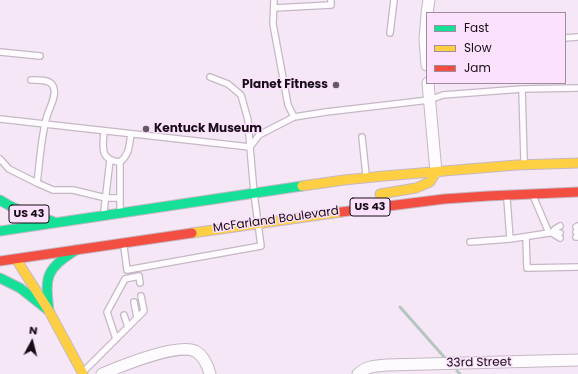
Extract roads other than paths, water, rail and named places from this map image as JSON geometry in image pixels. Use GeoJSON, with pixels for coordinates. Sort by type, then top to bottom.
{"type":"FeatureCollection","features":[{"type":"Feature","properties":{"kind":"main road","name":"US 43"},"geometry":{"type":"LineString","coordinates":[[0,200],[19,211],[60,223],[322,183],[525,165],[578,163]]}},
{"type":"Feature","properties":{"kind":"main road"},"geometry":{"type":"LineString","coordinates":[[370,196],[416,188],[430,182],[436,172]]}},
{"type":"Feature","properties":{"kind":"main road","name":"McFarland Boulevard"},"geometry":{"type":"LineString","coordinates":[[0,261],[14,256],[77,249],[258,223],[347,208],[444,199],[578,192]]}},
{"type":"Feature","properties":{"kind":"main road"},"geometry":{"type":"LineString","coordinates":[[1,233],[60,223]]}},
{"type":"Feature","properties":{"kind":"main road"},"geometry":{"type":"LineString","coordinates":[[49,311],[47,289],[50,270],[59,261],[77,249]]}},
{"type":"Feature","properties":{"kind":"main road"},"geometry":{"type":"LineString","coordinates":[[14,256],[49,311],[83,373]]}},
{"type":"Feature","properties":{"kind":"main road"},"geometry":{"type":"LineString","coordinates":[[0,278],[8,280],[24,290],[49,311]]}},
{"type":"Feature","properties":{"kind":"street"},"geometry":{"type":"LineString","coordinates":[[427,12],[429,0]]}},
{"type":"Feature","properties":{"kind":"street"},"geometry":{"type":"LineString","coordinates":[[428,84],[436,172]]}},
{"type":"Feature","properties":{"kind":"street"},"geometry":{"type":"LineString","coordinates":[[102,374],[161,353],[184,349],[195,351],[204,359],[210,374]]}},
{"type":"Feature","properties":{"kind":"street","name":"33rd Street"},"geometry":{"type":"LineString","coordinates":[[358,374],[364,368],[387,365],[578,360]]}},
{"type":"Feature","properties":{"kind":"lane"},"geometry":{"type":"LineString","coordinates":[[274,0],[273,24],[288,105],[294,117]]}},
{"type":"Feature","properties":{"kind":"lane"},"geometry":{"type":"LineString","coordinates":[[274,8],[330,5],[331,0]]}},
{"type":"Feature","properties":{"kind":"lane"},"geometry":{"type":"LineString","coordinates":[[390,33],[394,0]]}},
{"type":"Feature","properties":{"kind":"lane"},"geometry":{"type":"LineString","coordinates":[[566,38],[578,37]]}},
{"type":"Feature","properties":{"kind":"lane"},"geometry":{"type":"LineString","coordinates":[[0,52],[40,56]]}},
{"type":"Feature","properties":{"kind":"lane"},"geometry":{"type":"LineString","coordinates":[[127,270],[261,246],[254,193],[248,120],[242,95],[228,84],[210,77]]}},
{"type":"Feature","properties":{"kind":"lane"},"geometry":{"type":"LineString","coordinates":[[31,80],[46,81],[51,83],[54,88],[54,94],[45,124],[37,183]]}},
{"type":"Feature","properties":{"kind":"lane"},"geometry":{"type":"LineString","coordinates":[[250,147],[259,135],[294,117],[429,100],[443,95],[522,89],[530,86],[578,88]]}},
{"type":"Feature","properties":{"kind":"lane"},"geometry":{"type":"LineString","coordinates":[[522,89],[525,165]]}},
{"type":"Feature","properties":{"kind":"lane"},"geometry":{"type":"LineString","coordinates":[[0,119],[250,147]]}},
{"type":"Feature","properties":{"kind":"lane"},"geometry":{"type":"LineString","coordinates":[[104,131],[102,150],[110,160],[120,162],[129,152],[130,134]]}},
{"type":"Feature","properties":{"kind":"lane"},"geometry":{"type":"LineString","coordinates":[[362,137],[366,178]]}},
{"type":"Feature","properties":{"kind":"lane"},"geometry":{"type":"LineString","coordinates":[[0,159],[10,169],[53,190],[73,190],[106,198],[120,198]]}},
{"type":"Feature","properties":{"kind":"lane"},"geometry":{"type":"LineString","coordinates":[[103,216],[110,160]]}},
{"type":"Feature","properties":{"kind":"lane"},"geometry":{"type":"LineString","coordinates":[[120,162],[120,214]]}},
{"type":"Feature","properties":{"kind":"lane"},"geometry":{"type":"LineString","coordinates":[[532,194],[551,233]]}},
{"type":"Feature","properties":{"kind":"lane"},"geometry":{"type":"LineString","coordinates":[[507,195],[510,240]]}},
{"type":"Feature","properties":{"kind":"lane"},"geometry":{"type":"LineString","coordinates":[[551,233],[554,229],[560,226]]}},
{"type":"Feature","properties":{"kind":"lane"},"geometry":{"type":"LineString","coordinates":[[470,242],[510,240],[551,233],[560,236]]}},
{"type":"Feature","properties":{"kind":"lane"},"geometry":{"type":"LineString","coordinates":[[526,237],[527,268],[578,267]]}},
{"type":"Feature","properties":{"kind":"lane"},"geometry":{"type":"LineString","coordinates":[[123,242],[130,281]]}},
{"type":"Feature","properties":{"kind":"lane"},"geometry":{"type":"LineString","coordinates":[[116,339],[107,312],[118,295],[125,279],[130,281],[138,276],[140,283]]}},
{"type":"Feature","properties":{"kind":"lane"},"geometry":{"type":"LineString","coordinates":[[83,373],[144,310],[142,296]]}},
{"type":"Feature","properties":{"kind":"lane"},"geometry":{"type":"LineString","coordinates":[[134,302],[137,318]]}},
{"type":"Feature","properties":{"kind":"lane"},"geometry":{"type":"LineString","coordinates":[[124,315],[128,327]]}},
{"type":"Feature","properties":{"kind":"waterway"},"geometry":{"type":"LineString","coordinates":[[400,307],[445,358]]}},
{"type":"Feature","properties":{"kind":"waterway"},"geometry":{"type":"LineString","coordinates":[[457,371],[460,374]]}},
{"type":"Feature","properties":{"kind":"place","name":"Planet Fitness"},"geometry":{"type":"Point","coordinates":[336,85]}},
{"type":"Feature","properties":{"kind":"place","name":"Kentuck Museum"},"geometry":{"type":"Point","coordinates":[146,129]}}]}
